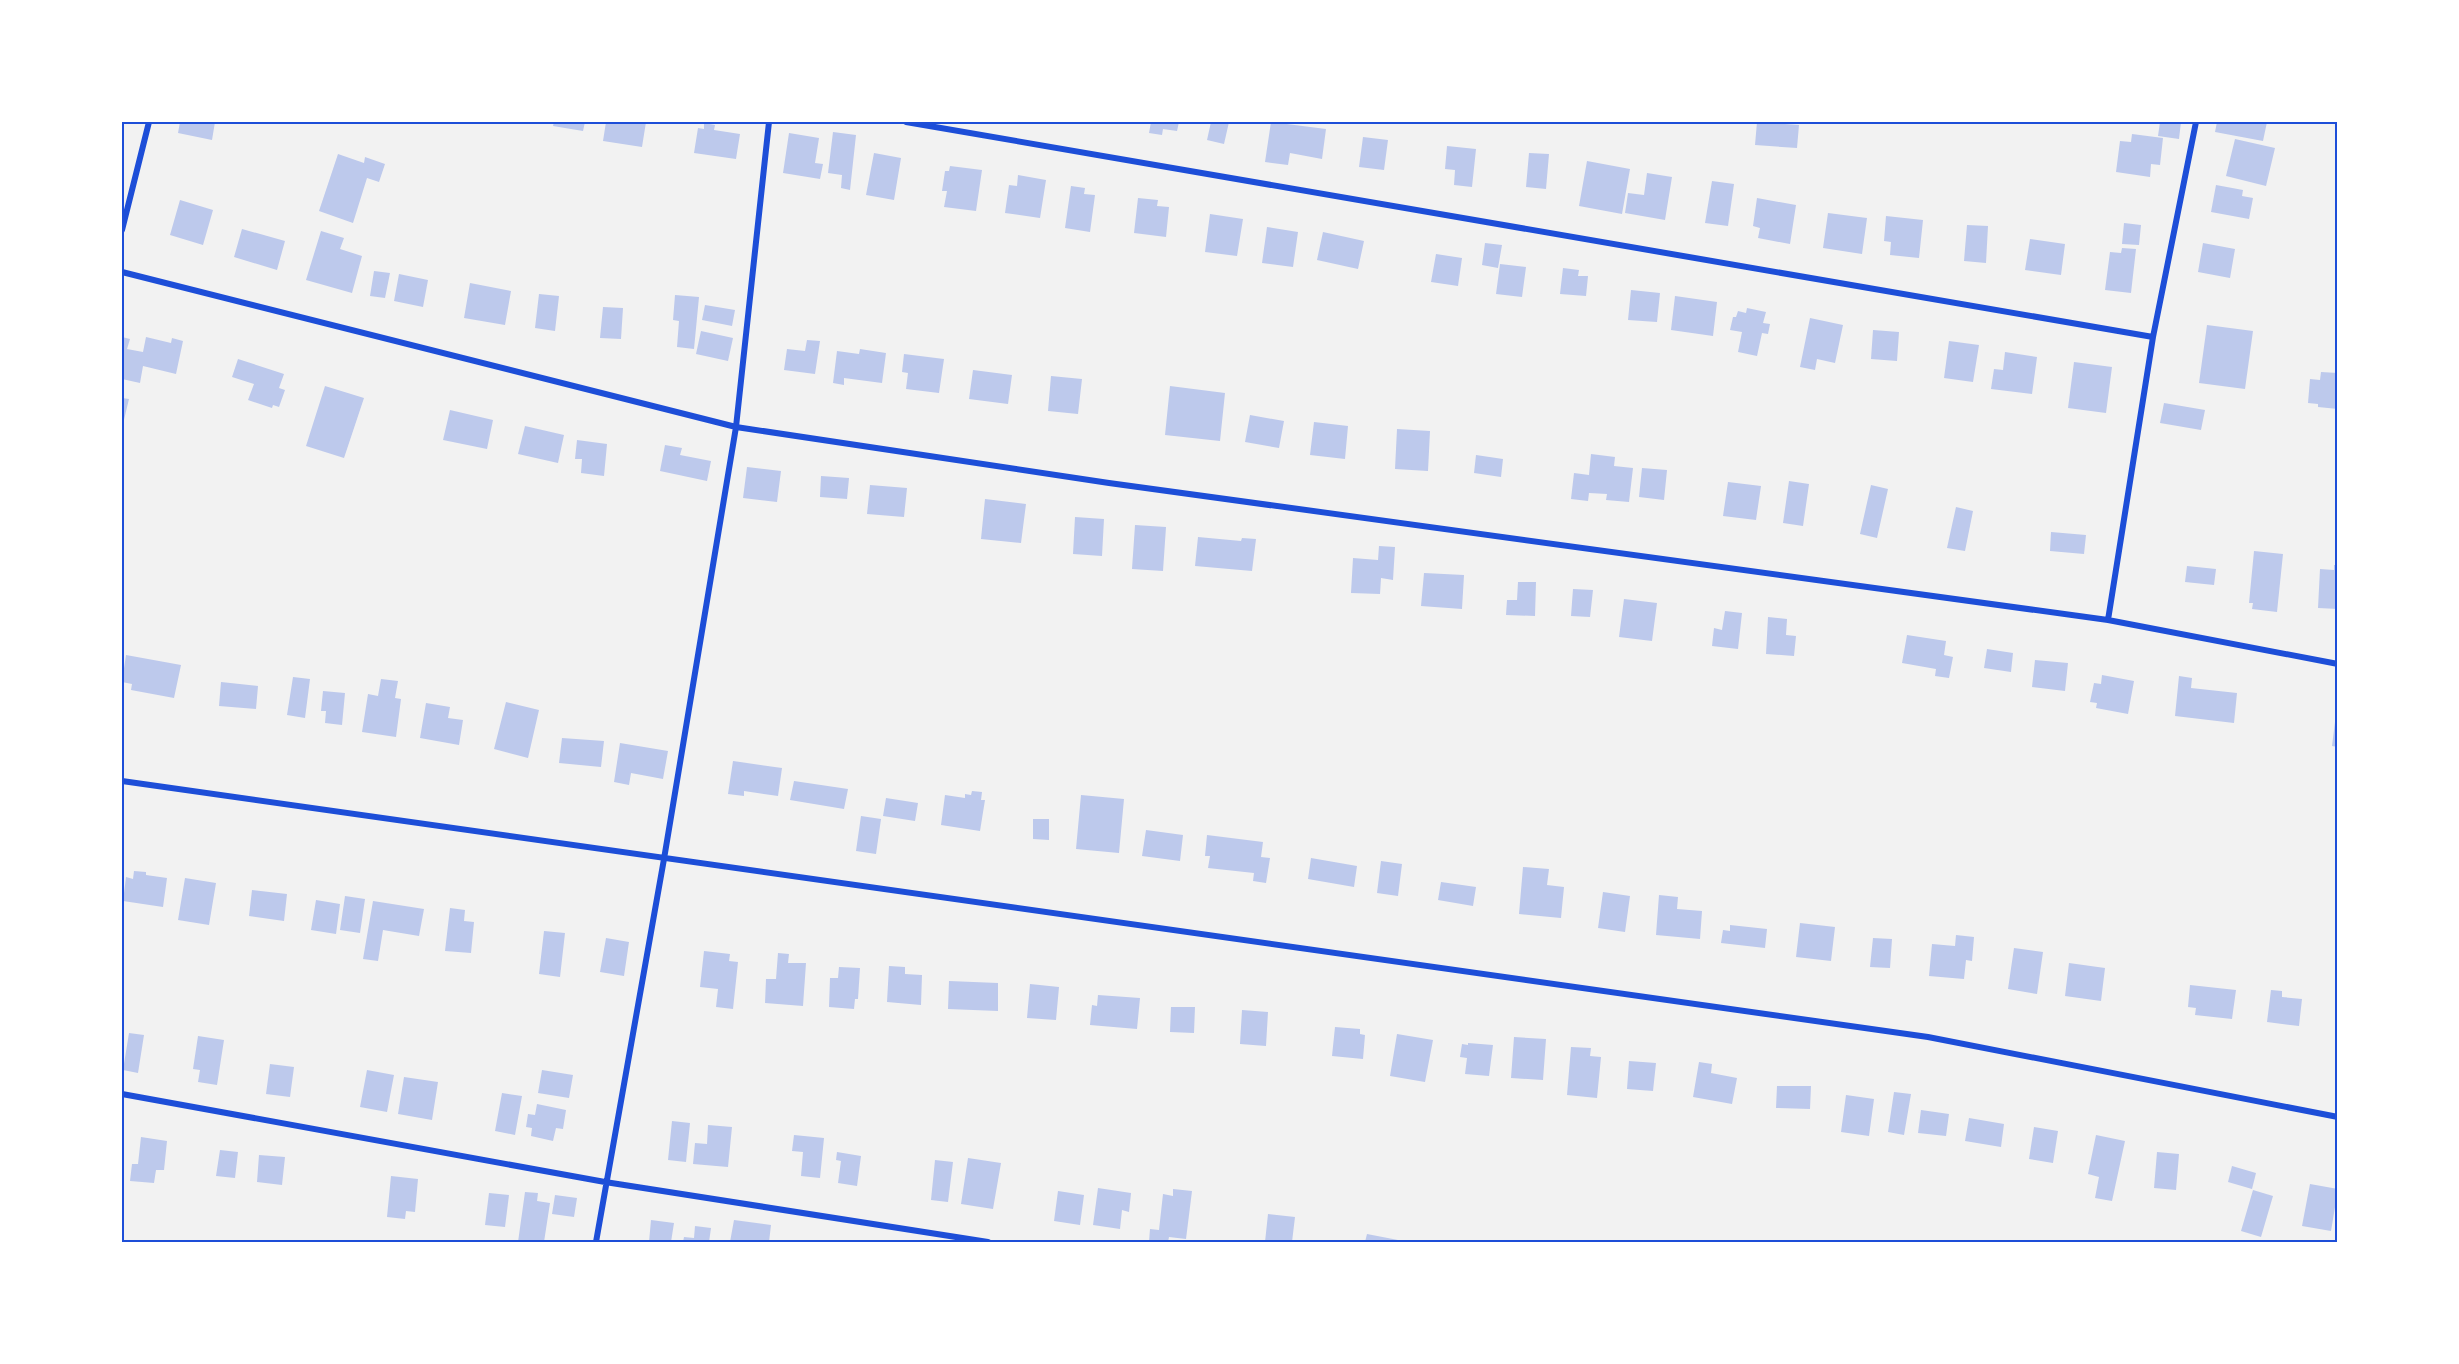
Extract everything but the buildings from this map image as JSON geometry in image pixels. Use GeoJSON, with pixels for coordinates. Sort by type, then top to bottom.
{"type":"FeatureCollection","features":[{"type":"Feature","properties":{"kind":"street"},"geometry":{"type":"LineString","coordinates":[[122,230],[149,122]]}},
{"type":"Feature","properties":{"kind":"street"},"geometry":{"type":"LineString","coordinates":[[596,1242],[664,859],[736,426],[769,122]]}},
{"type":"Feature","properties":{"kind":"street"},"geometry":{"type":"LineString","coordinates":[[906,122],[2153,337]]}},
{"type":"Feature","properties":{"kind":"street"},"geometry":{"type":"LineString","coordinates":[[2109,620],[2153,337],[2196,122]]}},
{"type":"Feature","properties":{"kind":"street"},"geometry":{"type":"LineString","coordinates":[[122,272],[736,426],[1108,483],[2109,620],[2337,664]]}},
{"type":"Feature","properties":{"kind":"street"},"geometry":{"type":"LineString","coordinates":[[122,781],[1928,1037],[2337,1117]]}},
{"type":"Feature","properties":{"kind":"street"},"geometry":{"type":"LineString","coordinates":[[122,1094],[605,1182],[988,1242]]}}]}
